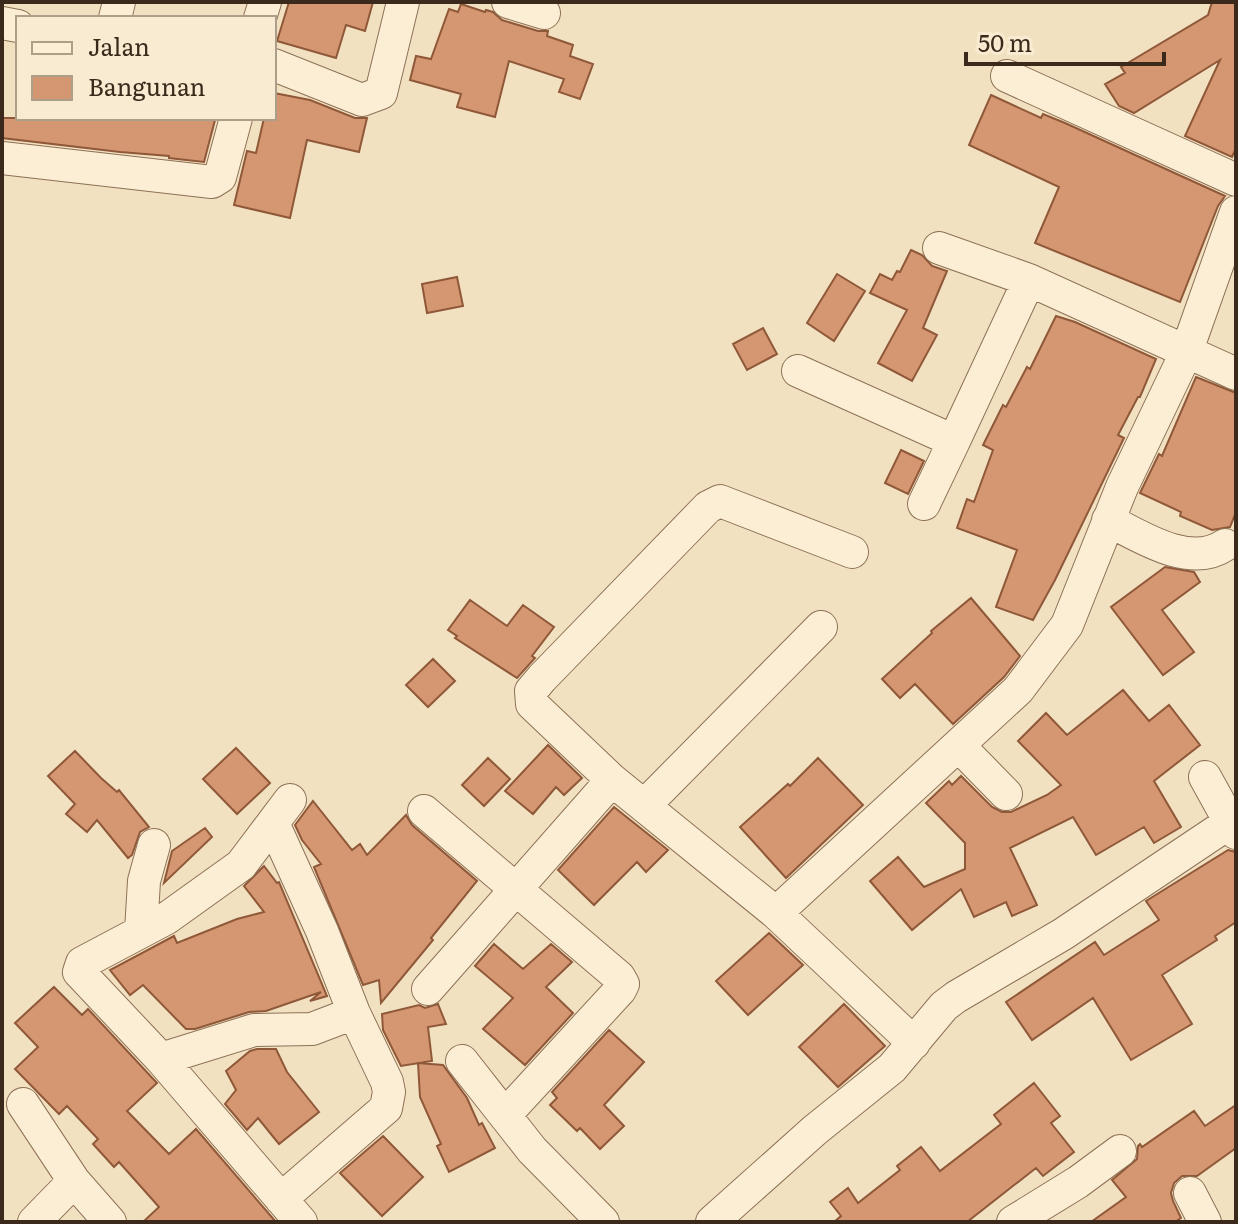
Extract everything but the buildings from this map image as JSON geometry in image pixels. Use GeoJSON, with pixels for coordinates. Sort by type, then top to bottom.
{"type":"FeatureCollection","features":[{"type":"Feature","properties":{"kind":"street"},"geometry":{"type":"LineString","coordinates":[[276,66],[362,100],[371,99],[381,93],[403,2]]}},
{"type":"Feature","properties":{"kind":"street"},"geometry":{"type":"LineString","coordinates":[[508,2],[544,13]]}},
{"type":"Feature","properties":{"kind":"street"},"geometry":{"type":"LineString","coordinates":[[1007,76],[1236,180]]}},
{"type":"Feature","properties":{"kind":"street"},"geometry":{"type":"LineString","coordinates":[[2,158],[212,182],[220,177],[235,120]]}},
{"type":"Feature","properties":{"kind":"street"},"geometry":{"type":"LineString","coordinates":[[776,913],[1018,690],[1067,625],[1108,520],[1186,353],[1236,212]]}},
{"type":"Feature","properties":{"kind":"street"},"geometry":{"type":"LineString","coordinates":[[939,248],[1029,280],[1236,374]]}},
{"type":"Feature","properties":{"kind":"street"},"geometry":{"type":"LineString","coordinates":[[924,504],[1029,280]]}},
{"type":"Feature","properties":{"kind":"street"},"geometry":{"type":"LineString","coordinates":[[798,371],[954,441]]}},
{"type":"Feature","properties":{"kind":"street"},"geometry":{"type":"LineString","coordinates":[[852,552],[720,501],[708,507],[531,691],[532,704],[612,780],[776,913],[914,1043]]}},
{"type":"Feature","properties":{"kind":"street"},"geometry":{"type":"LineString","coordinates":[[1108,520],[1154,544],[1195,554],[1212,554],[1225,545]]}},
{"type":"Feature","properties":{"kind":"street"},"geometry":{"type":"LineString","coordinates":[[644,806],[821,627]]}},
{"type":"Feature","properties":{"kind":"street"},"geometry":{"type":"LineString","coordinates":[[959,746],[1006,794]]}},
{"type":"Feature","properties":{"kind":"street"},"geometry":{"type":"LineString","coordinates":[[712,1222],[815,1130],[892,1068],[944,1006],[1233,828],[1205,777]]}},
{"type":"Feature","properties":{"kind":"street"},"geometry":{"type":"LineString","coordinates":[[428,989],[612,780]]}},
{"type":"Feature","properties":{"kind":"street"},"geometry":{"type":"LineString","coordinates":[[424,811],[619,977],[623,984],[506,1114]]}},
{"type":"Feature","properties":{"kind":"street"},"geometry":{"type":"LineString","coordinates":[[282,812],[322,931],[389,1092],[386,1108],[291,1211],[161,1059],[79,972],[82,963],[141,931],[199,898],[241,865],[282,812]]}},
{"type":"Feature","properties":{"kind":"street"},"geometry":{"type":"LineString","coordinates":[[141,931],[144,881],[154,845]]}},
{"type":"Feature","properties":{"kind":"street"},"geometry":{"type":"LineString","coordinates":[[161,1059],[249,1031],[312,1029],[354,1013]]}},
{"type":"Feature","properties":{"kind":"street"},"geometry":{"type":"LineString","coordinates":[[462,1061],[532,1150],[603,1222]]}},
{"type":"Feature","properties":{"kind":"street"},"geometry":{"type":"LineString","coordinates":[[23,1104],[74,1181],[110,1222]]}},
{"type":"Feature","properties":{"kind":"street"},"geometry":{"type":"LineString","coordinates":[[1013,1222],[1078,1182],[1120,1151]]}},
{"type":"Feature","properties":{"kind":"street"},"geometry":{"type":"LineString","coordinates":[[34,1222],[74,1181]]}},
{"type":"Feature","properties":{"kind":"street"},"geometry":{"type":"LineString","coordinates":[[1190,1193],[1205,1222]]}}]}
